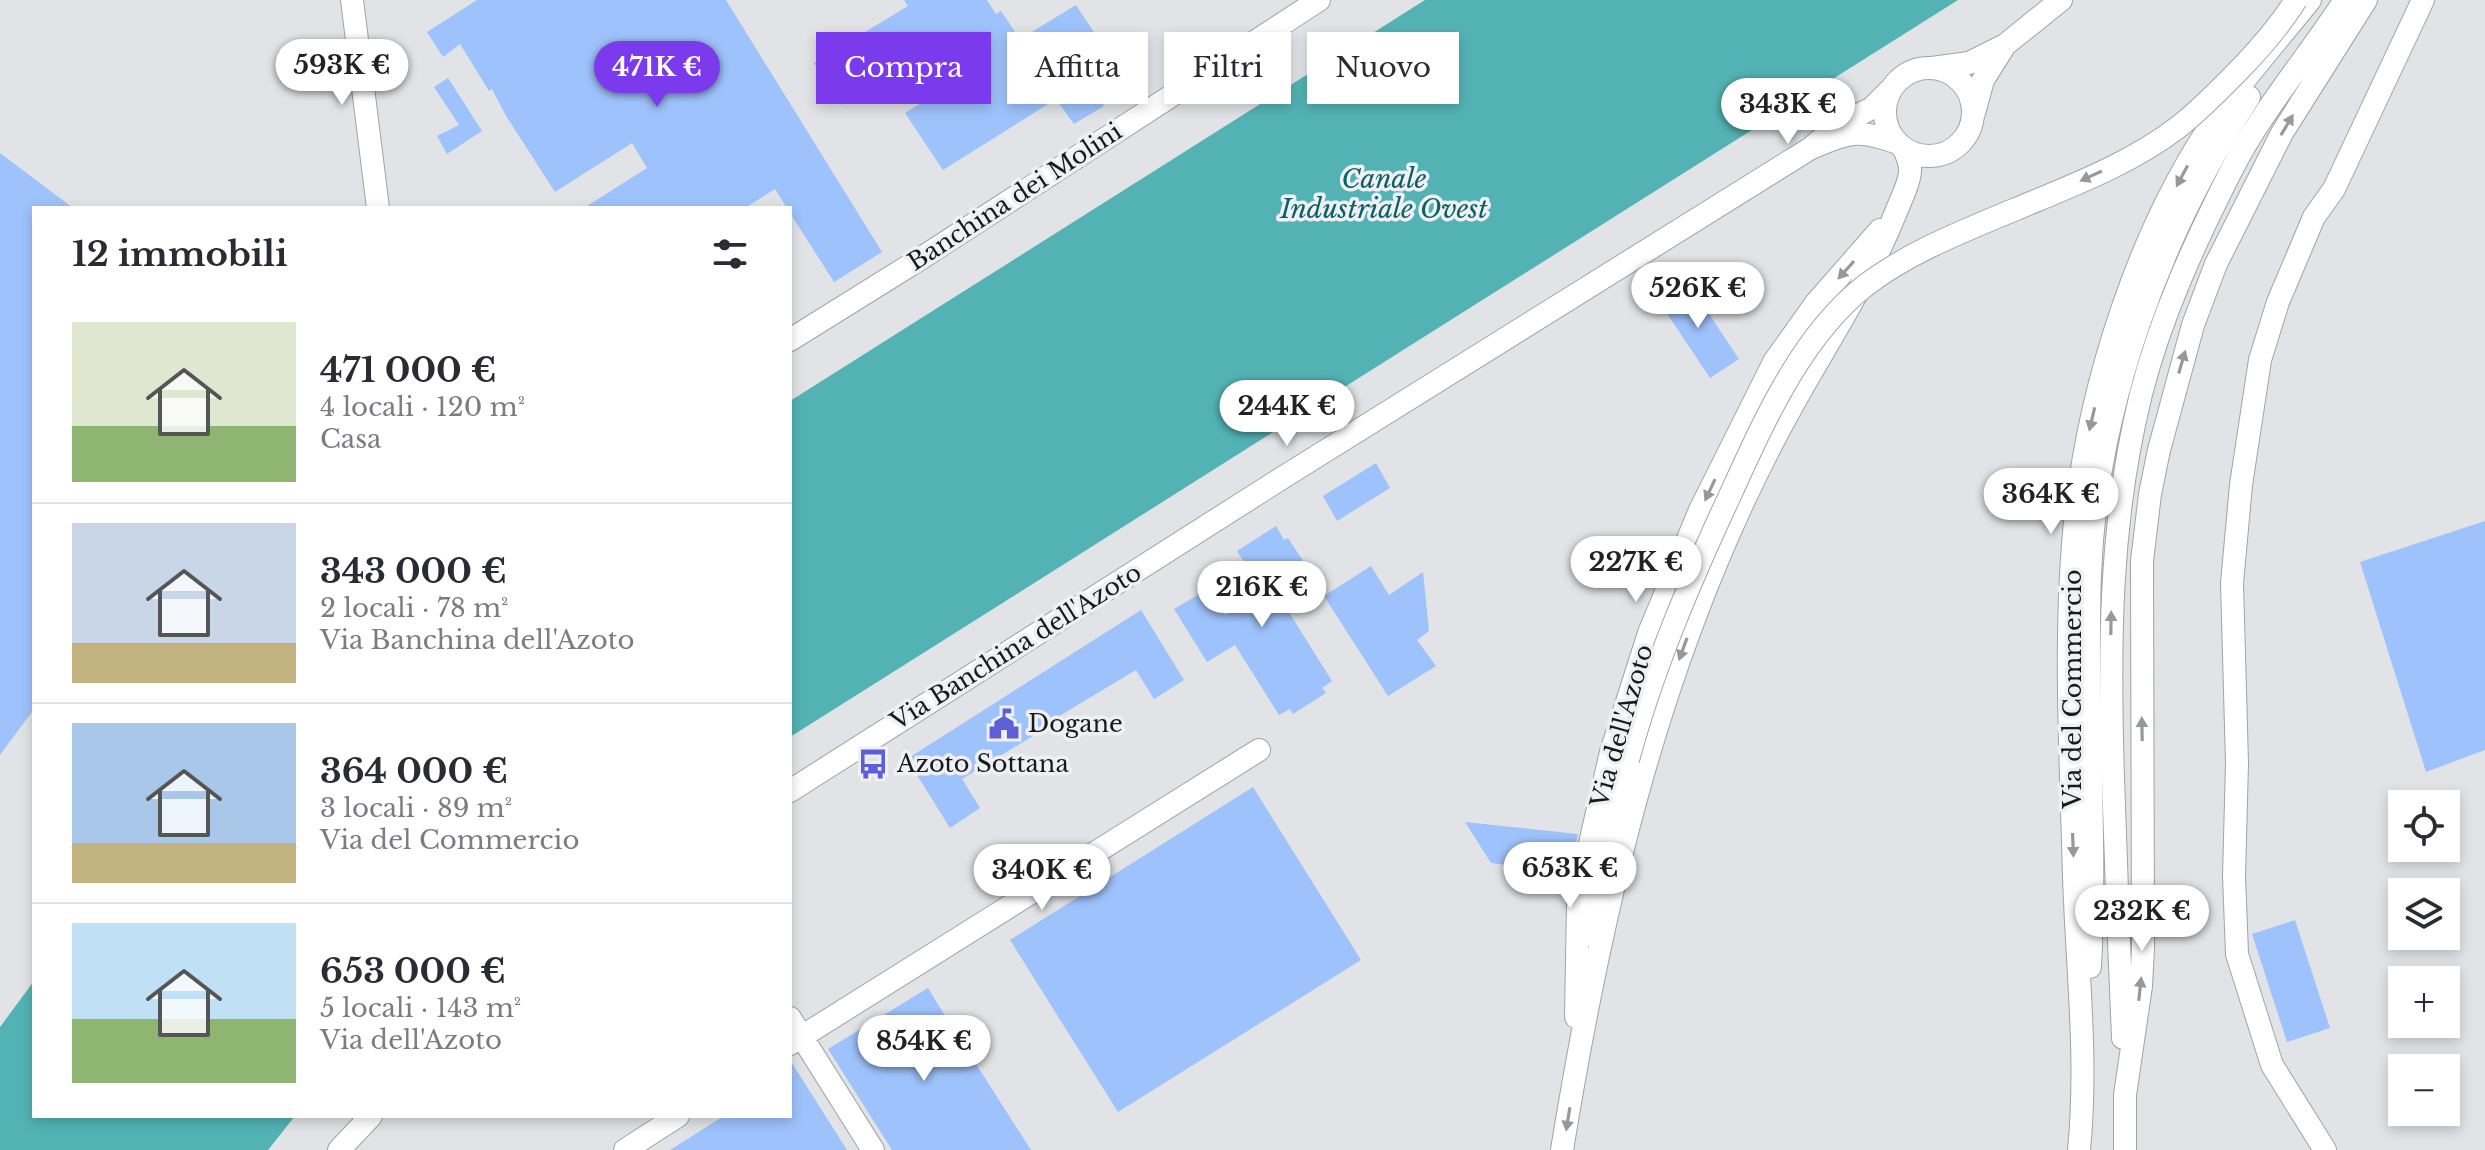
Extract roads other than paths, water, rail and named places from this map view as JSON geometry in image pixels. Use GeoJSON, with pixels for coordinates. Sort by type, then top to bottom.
{"type":"FeatureCollection","features":[{"type":"Feature","properties":{"kind":"street"},"geometry":{"type":"LineString","coordinates":[[352,0],[378,206]]}},
{"type":"Feature","properties":{"kind":"street","name":"Banchina dei Molini"},"geometry":{"type":"LineString","coordinates":[[792,339],[1319,0]]}},
{"type":"Feature","properties":{"kind":"street"},"geometry":{"type":"LineString","coordinates":[[1811,148],[1837,126],[1872,108],[1905,76],[1918,70],[1969,63],[2005,45],[2061,0]]}},
{"type":"Feature","properties":{"kind":"street","name":"Via dell'Azoto"},"geometry":{"type":"LineString","coordinates":[[1562,1150],[1575,1071],[1595,895],[1628,760],[1664,644],[1705,547],[1749,453],[1802,358],[1830,320],[1864,287],[1918,252],[2095,174],[2175,130],[2203,107],[2256,52],[2286,17],[2296,0]]}},
{"type":"Feature","properties":{"kind":"street"},"geometry":{"type":"LineString","coordinates":[[2084,1100],[2093,920],[2090,570],[2107,443],[2130,354],[2161,264],[2202,177],[2232,123],[2280,55],[2311,0]]}},
{"type":"Feature","properties":{"kind":"street","name":"Via del Commercio"},"geometry":{"type":"LineString","coordinates":[[2079,1150],[2084,1100],[2073,851],[2070,614],[2077,511],[2091,425],[2120,318],[2157,224],[2215,120],[2311,0]]}},
{"type":"Feature","properties":{"kind":"street"},"geometry":{"type":"LineString","coordinates":[[2125,1150],[2111,622],[2114,549],[2130,446],[2156,344],[2189,259],[2233,167],[2345,0]]}},
{"type":"Feature","properties":{"kind":"street"},"geometry":{"type":"LineString","coordinates":[[2125,1095],[2141,986],[2143,949],[2142,561],[2159,450],[2193,325],[2216,264],[2282,133],[2366,0]]}},
{"type":"Feature","properties":{"kind":"street"},"geometry":{"type":"LineString","coordinates":[[2325,1150],[2272,1065],[2237,954],[2234,876],[2237,763],[2232,583],[2241,485],[2260,360],[2278,302],[2314,217],[2334,189],[2423,0]]}},
{"type":"Feature","properties":{"kind":"street"},"geometry":{"type":"LineString","coordinates":[[1811,148],[1846,134],[1869,132],[1918,155],[1947,153],[1960,144],[1968,132],[1983,80],[2005,45]]}},
{"type":"Feature","properties":{"kind":"street"},"geometry":{"type":"LineString","coordinates":[[1932,68],[1958,80],[1967,91],[1973,118]]}},
{"type":"Feature","properties":{"kind":"street"},"geometry":{"type":"LineString","coordinates":[[1895,85],[1885,111],[1887,126],[1901,146]]}},
{"type":"Feature","properties":{"kind":"street","name":"Via dell'Azoto"},"geometry":{"type":"LineString","coordinates":[[1575,1071],[1627,831],[1685,642],[1744,500],[1772,443],[1882,247],[1910,172],[1901,146]]}},
{"type":"Feature","properties":{"kind":"street","name":"Via Banchina dell'Azoto"},"geometry":{"type":"LineString","coordinates":[[792,790],[1282,478],[1811,148]]}},
{"type":"Feature","properties":{"kind":"street","name":"Via dell'Azoto"},"geometry":{"type":"LineString","coordinates":[[1575,1071],[1578,904],[1582,878],[1611,752],[1649,633],[1700,510],[1774,362],[1816,303],[1896,211]]}},
{"type":"Feature","properties":{"kind":"street"},"geometry":{"type":"LineString","coordinates":[[873,1150],[794,1033],[1259,750]]}},
{"type":"Feature","properties":{"kind":"street"},"geometry":{"type":"LineString","coordinates":[[339,1150],[369,1118]]}},
{"type":"Feature","properties":{"kind":"street"},"geometry":{"type":"LineString","coordinates":[[625,1150],[675,1118]]}},
{"type":"Feature","properties":{"kind":"water","name":"Canale Industriale Ovest"},"geometry":{"type":"Polygon","coordinates":[[[1425,0],[1958,0],[792,736],[792,400],[1260,104],[1291,104],[1291,85],[1307,75],[1307,104],[1459,104],[1459,32],[1374,32],[1425,0]]]}},
{"type":"Feature","properties":{"kind":"water"},"geometry":{"type":"Polygon","coordinates":[[[32,984],[32,1118],[293,1118],[268,1150],[0,1150],[0,1027],[32,984]]]}},
{"type":"Feature","properties":{"kind":"place","name":"Dogane"},"geometry":{"type":"Point","coordinates":[1004,724]}},
{"type":"Feature","properties":{"kind":"place","name":"Azoto Sottana"},"geometry":{"type":"Point","coordinates":[873,764]}}]}
